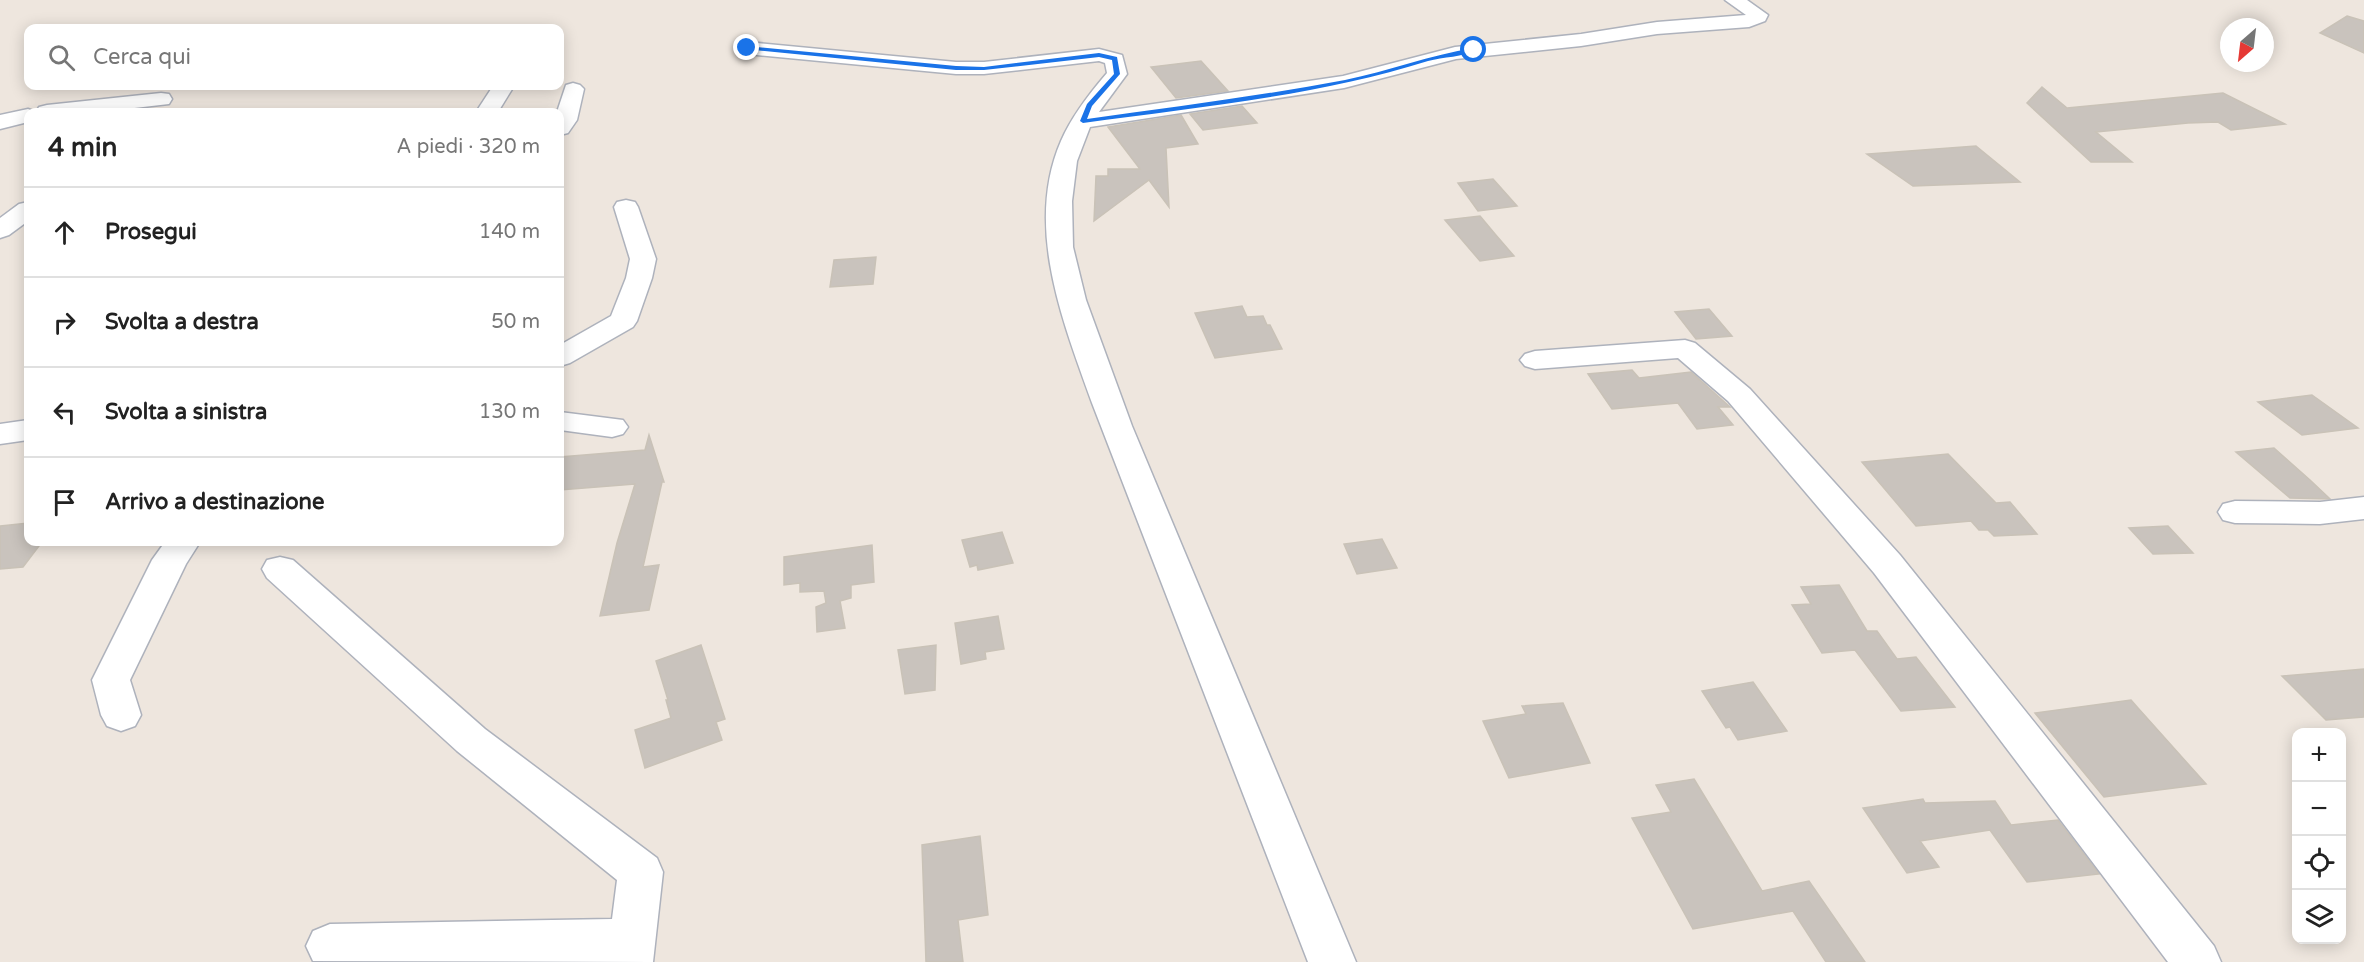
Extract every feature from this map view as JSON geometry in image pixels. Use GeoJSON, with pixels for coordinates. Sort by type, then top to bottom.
{"type":"FeatureCollection","features":[{"type":"Feature","properties":{"kind":"lane"},"geometry":{"type":"LineString","coordinates":[[1083,121],[1344,82],[1455,53],[1581,40],[1657,28],[1749,21],[1758,17],[1755,11],[1734,0]]}},
{"type":"Feature","properties":{"kind":"lane"},"geometry":{"type":"LineString","coordinates":[[747,48],[956,68],[984,68],[1099,55],[1115,59],[1117,74],[1089,106],[1083,121],[1076,128],[1066,159],[1060,189],[1059,227],[1062,265],[1092,362],[1278,832],[1332,962]]}},
{"type":"Feature","properties":{"kind":"lane"},"geometry":{"type":"LineString","coordinates":[[564,123],[573,89]]}},
{"type":"Feature","properties":{"kind":"lane"},"geometry":{"type":"LineString","coordinates":[[489,108],[501,90]]}},
{"type":"Feature","properties":{"kind":"lane"},"geometry":{"type":"LineString","coordinates":[[82,108],[161,99]]}},
{"type":"Feature","properties":{"kind":"lane"},"geometry":{"type":"LineString","coordinates":[[0,122],[24,117]]}},
{"type":"Feature","properties":{"kind":"lane"},"geometry":{"type":"LineString","coordinates":[[564,355],[623,321],[639,278],[643,258],[626,207]]}},
{"type":"Feature","properties":{"kind":"lane"},"geometry":{"type":"LineString","coordinates":[[0,230],[24,212]]}},
{"type":"Feature","properties":{"kind":"lane"},"geometry":{"type":"LineString","coordinates":[[1535,360],[1685,350],[1738,395],[1887,564],[2197,962]]}},
{"type":"Feature","properties":{"kind":"lane"},"geometry":{"type":"LineString","coordinates":[[564,421],[612,427]]}},
{"type":"Feature","properties":{"kind":"lane"},"geometry":{"type":"LineString","coordinates":[[0,434],[24,431]]}},
{"type":"Feature","properties":{"kind":"lane"},"geometry":{"type":"LineString","coordinates":[[2235,513],[2320,513],[2364,508]]}},
{"type":"Feature","properties":{"kind":"lane"},"geometry":{"type":"LineString","coordinates":[[122,715],[111,680],[170,560],[180,546]]}},
{"type":"Feature","properties":{"kind":"lane"},"geometry":{"type":"LineString","coordinates":[[280,569],[471,740],[641,872],[630,951],[330,946]]}},
{"type":"Feature","properties":{"kind":"building"},"geometry":{"type":"Polygon","coordinates":[[[2347,16],[2364,21],[2364,53],[2320,33],[2347,16]]]}},
{"type":"Feature","properties":{"kind":"building"},"geometry":{"type":"Polygon","coordinates":[[[1201,61],[1228,91],[1176,98],[1151,67],[1201,61]]]}},
{"type":"Feature","properties":{"kind":"building"},"geometry":{"type":"Polygon","coordinates":[[[2042,87],[2067,108],[2223,93],[2285,124],[2231,130],[2218,122],[2188,123],[2096,132],[2132,162],[2091,162],[2027,103],[2042,87]]]}},
{"type":"Feature","properties":{"kind":"building"},"geometry":{"type":"Polygon","coordinates":[[[1242,106],[1257,123],[1203,130],[1190,114],[1242,106]]]}},
{"type":"Feature","properties":{"kind":"building"},"geometry":{"type":"Polygon","coordinates":[[[1181,115],[1198,144],[1166,148],[1169,207],[1149,180],[1094,221],[1096,176],[1108,176],[1108,169],[1140,169],[1108,127],[1181,115]]]}},
{"type":"Feature","properties":{"kind":"building"},"geometry":{"type":"Polygon","coordinates":[[[1976,146],[2020,182],[1913,186],[1867,154],[1976,146]]]}},
{"type":"Feature","properties":{"kind":"building"},"geometry":{"type":"Polygon","coordinates":[[[1493,179],[1517,206],[1478,211],[1458,183],[1493,179]]]}},
{"type":"Feature","properties":{"kind":"building"},"geometry":{"type":"Polygon","coordinates":[[[1480,216],[1514,256],[1480,261],[1445,220],[1480,216]]]}},
{"type":"Feature","properties":{"kind":"building"},"geometry":{"type":"Polygon","coordinates":[[[876,257],[873,284],[830,287],[834,260],[876,257]]]}},
{"type":"Feature","properties":{"kind":"building"},"geometry":{"type":"Polygon","coordinates":[[[1242,306],[1247,317],[1263,316],[1282,349],[1215,358],[1195,313],[1242,306]]]}},
{"type":"Feature","properties":{"kind":"building"},"geometry":{"type":"Polygon","coordinates":[[[1709,309],[1732,336],[1696,339],[1675,312],[1709,309]]]}},
{"type":"Feature","properties":{"kind":"building"},"geometry":{"type":"Polygon","coordinates":[[[1632,370],[1639,378],[1691,372],[1730,407],[1718,407],[1733,425],[1697,429],[1678,403],[1612,409],[1588,374],[1632,370]]]}},
{"type":"Feature","properties":{"kind":"building"},"geometry":{"type":"Polygon","coordinates":[[[2312,395],[2358,428],[2302,435],[2258,402],[2312,395]]]}},
{"type":"Feature","properties":{"kind":"building"},"geometry":{"type":"Polygon","coordinates":[[[649,435],[664,482],[662,482],[643,567],[659,565],[649,610],[600,616],[617,543],[635,484],[564,490],[564,457],[645,450],[649,435]]]}},
{"type":"Feature","properties":{"kind":"building"},"geometry":{"type":"Polygon","coordinates":[[[2274,448],[2330,499],[2290,498],[2236,452],[2274,448]]]}},
{"type":"Feature","properties":{"kind":"building"},"geometry":{"type":"Polygon","coordinates":[[[1948,454],[1996,503],[2010,502],[2037,534],[1994,536],[1988,530],[1979,530],[1971,521],[1916,526],[1862,462],[1948,454]]]}},
{"type":"Feature","properties":{"kind":"building"},"geometry":{"type":"Polygon","coordinates":[[[24,523],[24,546],[39,546],[23,567],[0,569],[0,526],[24,523]]]}},
{"type":"Feature","properties":{"kind":"building"},"geometry":{"type":"Polygon","coordinates":[[[2168,526],[2193,553],[2153,554],[2129,528],[2168,526]]]}},
{"type":"Feature","properties":{"kind":"building"},"geometry":{"type":"Polygon","coordinates":[[[1002,532],[1013,563],[978,570],[977,565],[970,567],[962,540],[1002,532]]]}},
{"type":"Feature","properties":{"kind":"building"},"geometry":{"type":"Polygon","coordinates":[[[1382,539],[1397,568],[1357,574],[1344,544],[1382,539]]]}},
{"type":"Feature","properties":{"kind":"building"},"geometry":{"type":"Polygon","coordinates":[[[872,545],[874,582],[851,585],[851,598],[840,601],[845,628],[817,632],[816,607],[826,603],[824,591],[800,592],[800,583],[784,585],[784,557],[872,545]]]}},
{"type":"Feature","properties":{"kind":"building"},"geometry":{"type":"Polygon","coordinates":[[[1839,585],[1867,631],[1877,631],[1897,659],[1916,657],[1955,707],[1901,711],[1855,650],[1822,653],[1792,605],[1811,604],[1801,587],[1839,585]]]}},
{"type":"Feature","properties":{"kind":"building"},"geometry":{"type":"Polygon","coordinates":[[[998,616],[1004,649],[985,652],[986,659],[961,664],[955,623],[998,616]]]}},
{"type":"Feature","properties":{"kind":"building"},"geometry":{"type":"Polygon","coordinates":[[[701,645],[725,719],[716,722],[722,740],[645,768],[635,730],[671,718],[656,661],[701,645]]]}},
{"type":"Feature","properties":{"kind":"building"},"geometry":{"type":"Polygon","coordinates":[[[936,645],[935,690],[905,694],[898,650],[936,645]]]}},
{"type":"Feature","properties":{"kind":"building"},"geometry":{"type":"Polygon","coordinates":[[[2364,669],[2364,717],[2326,720],[2282,676],[2364,669]]]}},
{"type":"Feature","properties":{"kind":"building"},"geometry":{"type":"Polygon","coordinates":[[[1753,682],[1787,731],[1738,740],[1730,727],[1726,728],[1702,691],[1753,682]]]}},
{"type":"Feature","properties":{"kind":"building"},"geometry":{"type":"Polygon","coordinates":[[[2131,700],[2206,784],[2104,797],[2035,713],[2131,700]]]}},
{"type":"Feature","properties":{"kind":"building"},"geometry":{"type":"Polygon","coordinates":[[[1563,703],[1590,763],[1509,778],[1483,721],[1526,714],[1522,706],[1563,703]]]}},
{"type":"Feature","properties":{"kind":"building"},"geometry":{"type":"Polygon","coordinates":[[[1694,779],[1762,891],[1809,881],[1865,962],[1826,962],[1793,911],[1693,929],[1632,818],[1671,812],[1656,785],[1694,779]]]}},
{"type":"Feature","properties":{"kind":"building"},"geometry":{"type":"Polygon","coordinates":[[[1923,799],[1925,803],[1995,801],[2011,825],[2058,820],[2099,874],[2027,882],[1990,830],[1920,841],[1939,867],[1907,873],[1863,808],[1923,799]]]}},
{"type":"Feature","properties":{"kind":"building"},"geometry":{"type":"Polygon","coordinates":[[[980,836],[988,915],[958,920],[963,962],[926,962],[922,845],[980,836]]]}},
{"type":"Feature","properties":{"kind":"route"},"geometry":{"type":"LineString","coordinates":[[747,48],[956,68],[984,68],[1099,55],[1115,59],[1117,74],[1089,106],[1083,121],[1344,82],[1383,74],[1442,55],[1474,50]]}}]}
